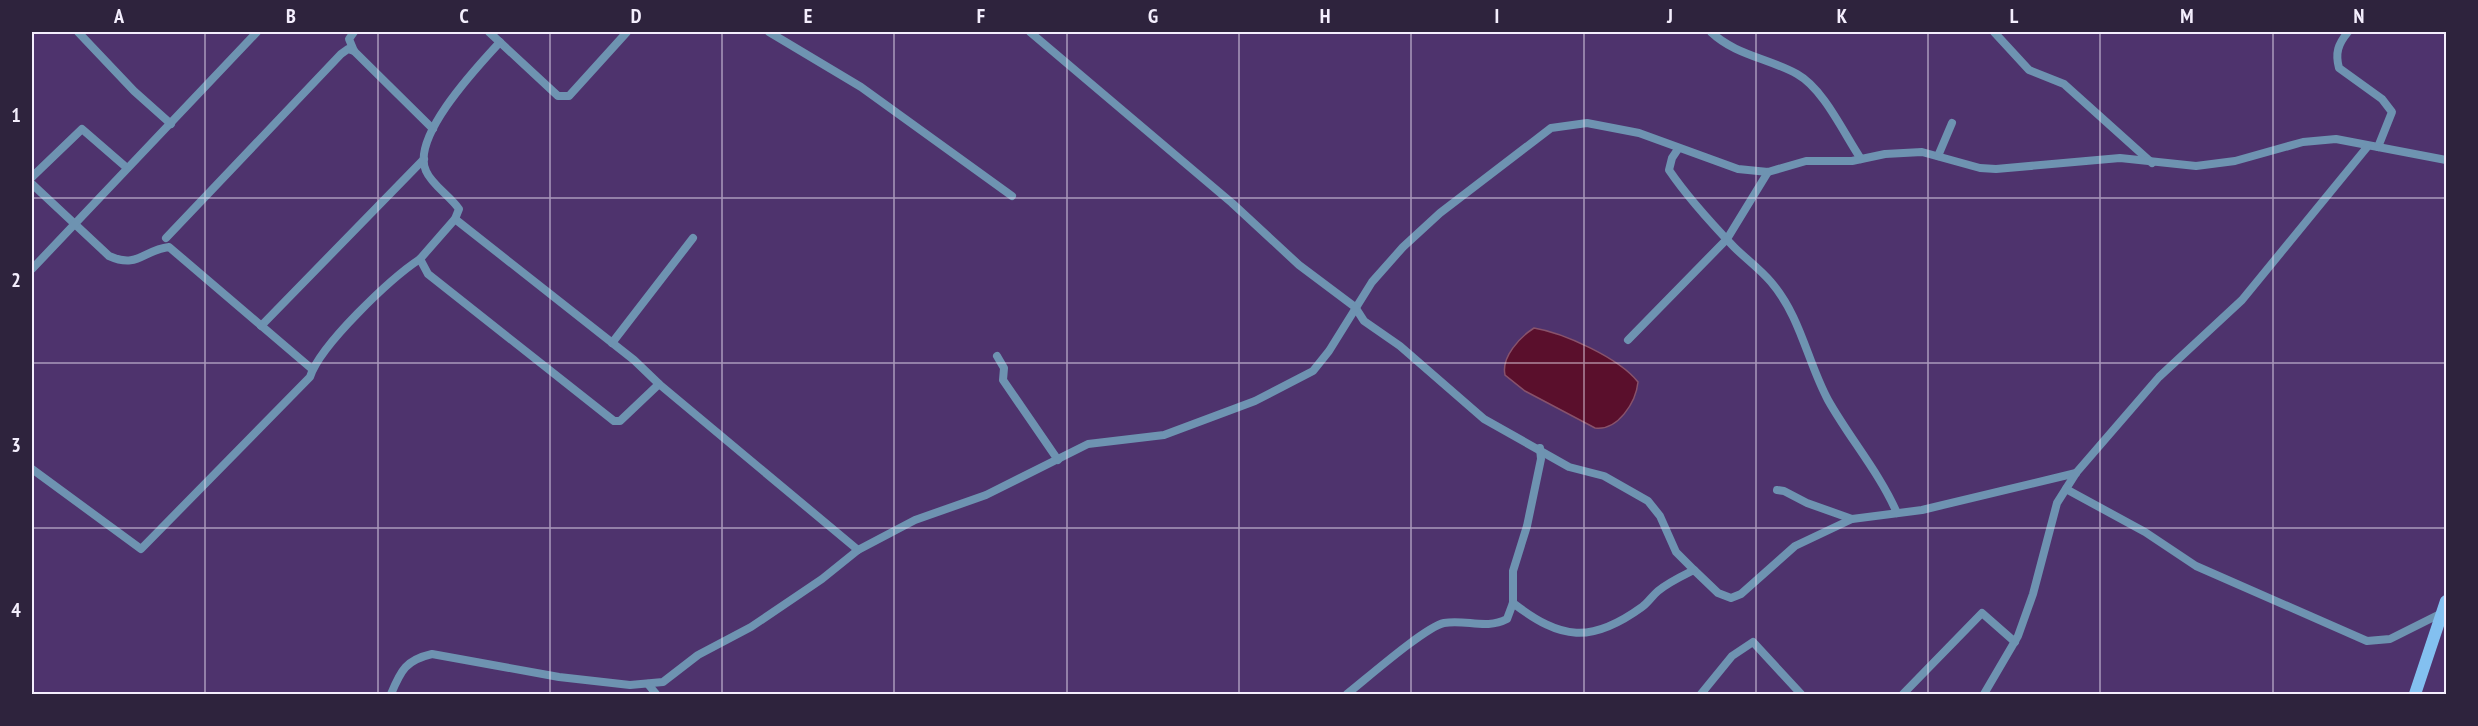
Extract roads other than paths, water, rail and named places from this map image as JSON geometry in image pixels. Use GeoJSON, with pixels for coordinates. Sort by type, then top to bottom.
{"type":"FeatureCollection","features":[{"type":"Feature","properties":{"kind":"main road"},"geometry":{"type":"LineString","coordinates":[[2415,694],[2445,607]]}},
{"type":"Feature","properties":{"kind":"street"},"geometry":{"type":"LineString","coordinates":[[78,32],[134,91],[171,124]]}},
{"type":"Feature","properties":{"kind":"street"},"geometry":{"type":"LineString","coordinates":[[32,269],[257,32]]}},
{"type":"Feature","properties":{"kind":"street"},"geometry":{"type":"LineString","coordinates":[[354,32],[349,39],[354,51],[433,129]]}},
{"type":"Feature","properties":{"kind":"street"},"geometry":{"type":"LineString","coordinates":[[489,32],[558,96],[569,96],[627,32]]}},
{"type":"Feature","properties":{"kind":"street"},"geometry":{"type":"LineString","coordinates":[[769,32],[861,87],[1012,196]]}},
{"type":"Feature","properties":{"kind":"street"},"geometry":{"type":"LineString","coordinates":[[1030,32],[1232,203],[1299,265],[1355,307],[1364,321],[1400,346],[1484,419],[1540,448],[1569,467],[1604,476],[1648,501],[1660,516],[1677,552],[1718,592],[1731,597],[1741,594],[1795,546],[1852,519],[1897,513],[2076,473]]}},
{"type":"Feature","properties":{"kind":"street"},"geometry":{"type":"LineString","coordinates":[[1711,32],[1725,45],[1798,75],[1822,97],[1861,159]]}},
{"type":"Feature","properties":{"kind":"street"},"geometry":{"type":"LineString","coordinates":[[1994,32],[2029,70],[2064,84],[2153,163]]}},
{"type":"Feature","properties":{"kind":"street"},"geometry":{"type":"LineString","coordinates":[[2348,32],[2340,42],[2336,58],[2339,68],[2382,99],[2392,112],[2378,147]]}},
{"type":"Feature","properties":{"kind":"street"},"geometry":{"type":"LineString","coordinates":[[32,469],[141,549],[310,377],[314,363],[400,272],[420,259],[455,219],[459,209],[426,171],[424,159],[433,129],[451,100],[500,42]]}},
{"type":"Feature","properties":{"kind":"street"},"geometry":{"type":"LineString","coordinates":[[166,238],[333,62],[348,49],[354,51]]}},
{"type":"Feature","properties":{"kind":"street"},"geometry":{"type":"LineString","coordinates":[[391,694],[406,665],[414,658],[432,654],[559,677],[630,685],[663,682],[698,654],[751,627],[822,579],[858,550],[915,520],[986,495],[1088,444],[1164,435],[1255,401],[1313,371],[1329,351],[1372,282],[1403,247],[1440,213],[1551,128],[1587,123],[1639,133],[1738,169],[1768,172],[1806,161],[1861,159],[1885,154],[1922,152],[1980,168],[1996,169],[2097,158],[2120,158],[2196,166],[2235,161],[2303,142],[2336,139],[2446,160]]}},
{"type":"Feature","properties":{"kind":"street"},"geometry":{"type":"LineString","coordinates":[[1938,156],[1952,123]]}},
{"type":"Feature","properties":{"kind":"street"},"geometry":{"type":"LineString","coordinates":[[32,177],[82,129],[127,168]]}},
{"type":"Feature","properties":{"kind":"street"},"geometry":{"type":"LineString","coordinates":[[1984,694],[2015,642],[2033,594],[2056,503],[2076,473],[2159,377],[2242,300],[2368,146]]}},
{"type":"Feature","properties":{"kind":"street"},"geometry":{"type":"LineString","coordinates":[[1678,149],[1672,158],[1669,170],[1727,239],[1771,282],[1783,299],[1807,343],[1810,364],[1829,401],[1885,486],[1897,513]]}},
{"type":"Feature","properties":{"kind":"street"},"geometry":{"type":"LineString","coordinates":[[261,326],[424,159]]}},
{"type":"Feature","properties":{"kind":"street"},"geometry":{"type":"LineString","coordinates":[[1628,340],[1727,239],[1768,172]]}},
{"type":"Feature","properties":{"kind":"street"},"geometry":{"type":"LineString","coordinates":[[32,184],[72,225],[109,256],[123,262],[143,259],[169,247],[312,369]]}},
{"type":"Feature","properties":{"kind":"street"},"geometry":{"type":"LineString","coordinates":[[455,219],[612,343],[858,550]]}},
{"type":"Feature","properties":{"kind":"street"},"geometry":{"type":"LineString","coordinates":[[612,343],[693,238]]}},
{"type":"Feature","properties":{"kind":"street"},"geometry":{"type":"LineString","coordinates":[[420,259],[428,274],[614,421],[620,421],[659,384]]}},
{"type":"Feature","properties":{"kind":"street"},"geometry":{"type":"LineString","coordinates":[[997,356],[1004,368],[1003,380],[1058,460]]}},
{"type":"Feature","properties":{"kind":"street"},"geometry":{"type":"LineString","coordinates":[[1347,694],[1418,638],[1442,624],[1494,626],[1507,619],[1513,603],[1513,571],[1527,526],[1541,459],[1540,448]]}},
{"type":"Feature","properties":{"kind":"street"},"geometry":{"type":"LineString","coordinates":[[2066,489],[2145,532],[2196,566],[2367,641],[2390,639],[2445,607]]}},
{"type":"Feature","properties":{"kind":"street"},"geometry":{"type":"LineString","coordinates":[[1777,490],[1852,519]]}},
{"type":"Feature","properties":{"kind":"street"},"geometry":{"type":"LineString","coordinates":[[1513,603],[1535,619],[1561,632],[1570,634],[1593,632],[1642,607],[1659,591],[1694,570]]}},
{"type":"Feature","properties":{"kind":"street"},"geometry":{"type":"LineString","coordinates":[[1903,694],[1982,612],[2015,642]]}},
{"type":"Feature","properties":{"kind":"street"},"geometry":{"type":"LineString","coordinates":[[1701,694],[1732,656],[1752,642],[1801,694]]}},
{"type":"Feature","properties":{"kind":"street"},"geometry":{"type":"LineString","coordinates":[[648,684],[656,694]]}}]}
